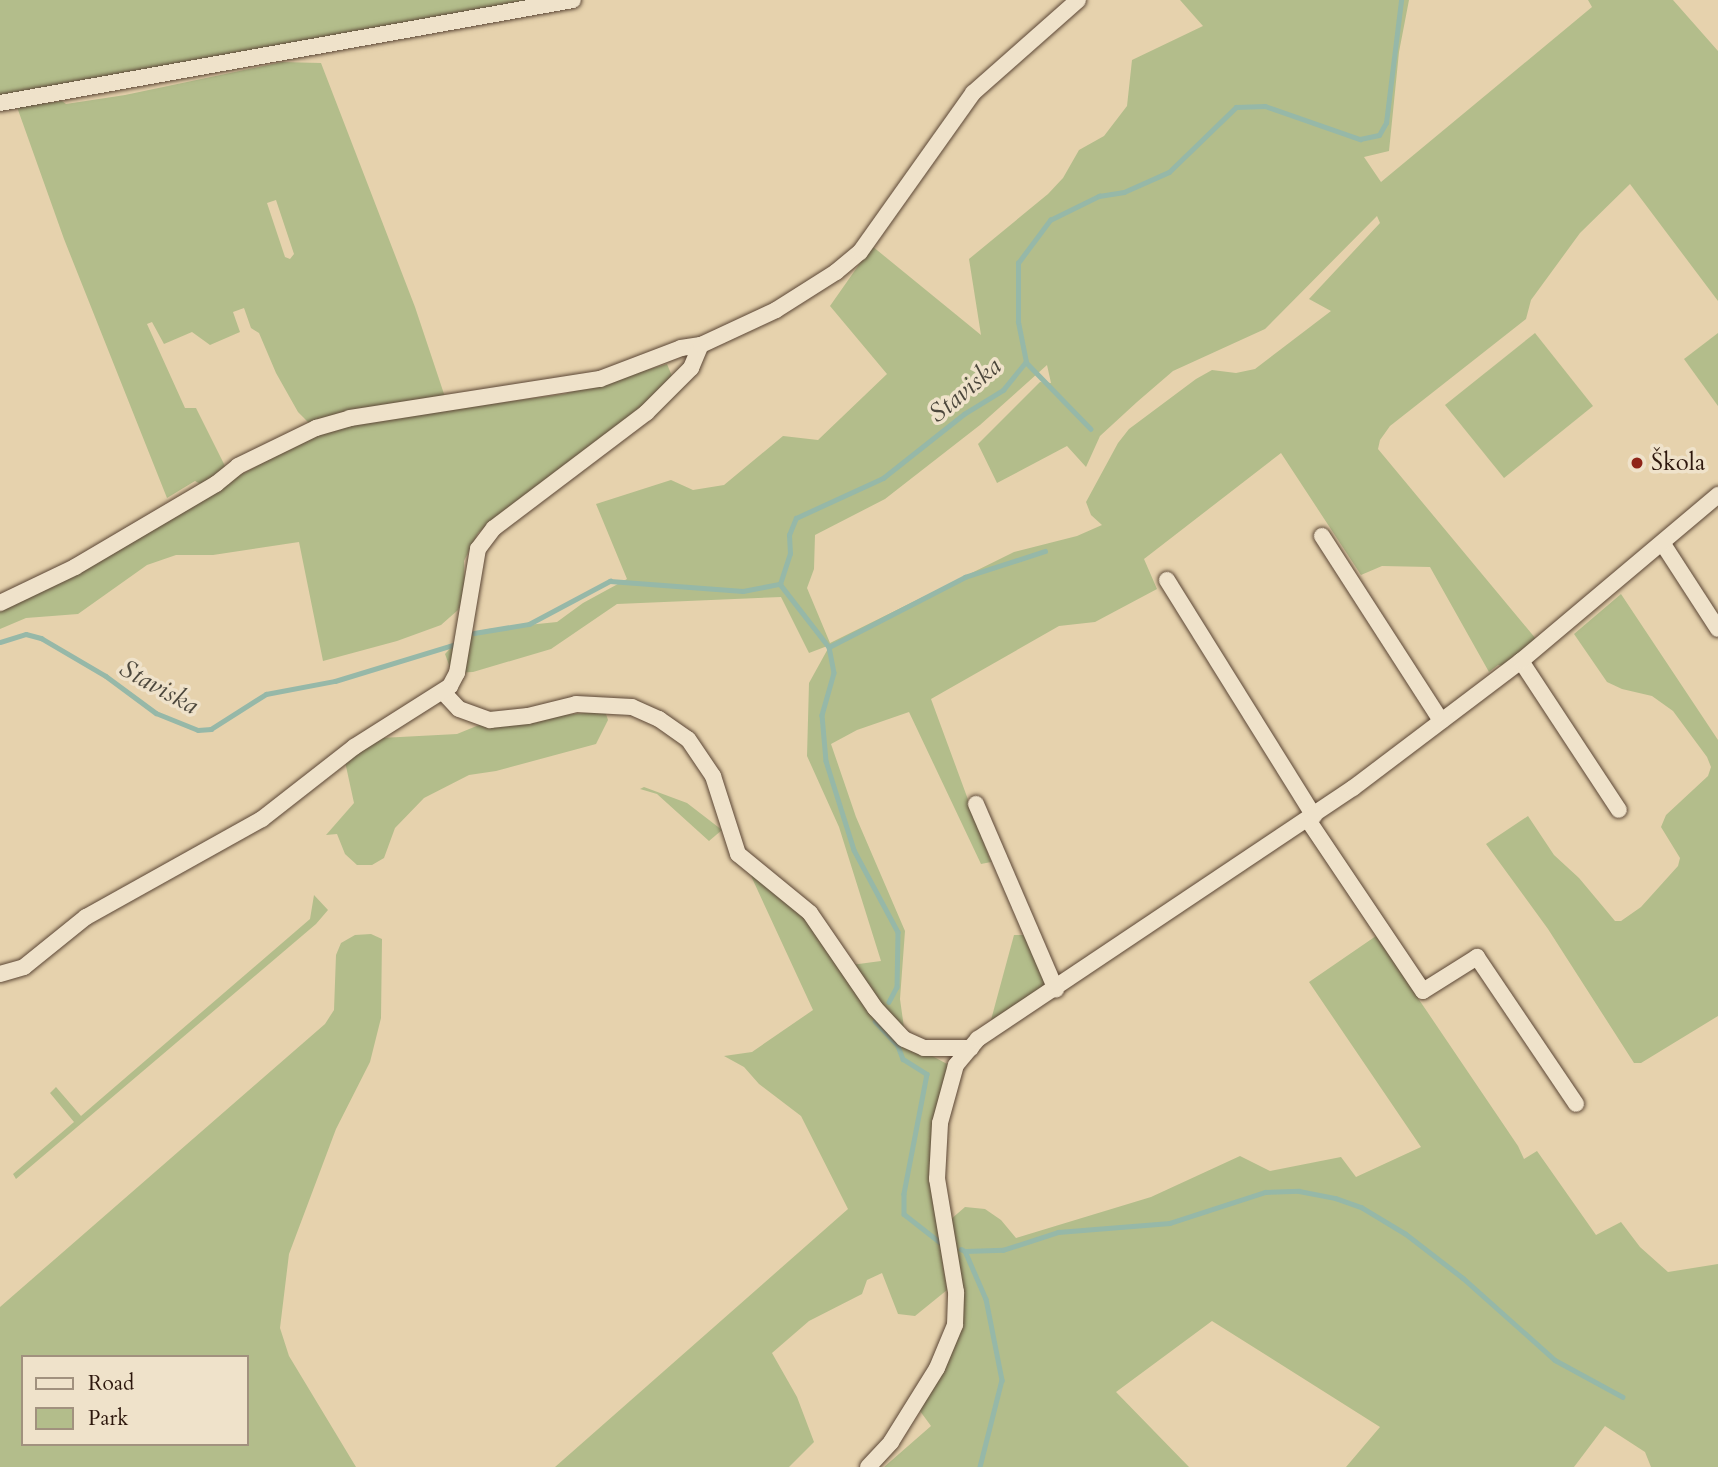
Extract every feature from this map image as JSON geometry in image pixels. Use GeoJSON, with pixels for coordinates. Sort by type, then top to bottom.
{"type":"FeatureCollection","features":[{"type":"Feature","properties":{"kind":"street"},"geometry":{"type":"LineString","coordinates":[[0,103],[573,0]]}},
{"type":"Feature","properties":{"kind":"street"},"geometry":{"type":"LineString","coordinates":[[0,603],[75,567],[216,484],[238,466],[316,428],[351,418],[600,379],[681,348],[701,345],[776,310],[836,272],[860,252],[973,93],[1078,0]]}},
{"type":"Feature","properties":{"kind":"street"},"geometry":{"type":"LineString","coordinates":[[0,974],[24,967],[86,917],[262,818],[354,747],[443,692],[457,673],[478,549],[494,528],[646,413],[691,368],[701,345]]}},
{"type":"Feature","properties":{"kind":"street"},"geometry":{"type":"LineString","coordinates":[[868,1467],[891,1442],[930,1378],[955,1325],[956,1292],[936,1179],[940,1123],[956,1066],[978,1039],[1056,990],[1311,818],[1521,661],[1718,495]]}},
{"type":"Feature","properties":{"kind":"street"},"geometry":{"type":"LineString","coordinates":[[1322,536],[1441,721]]}},
{"type":"Feature","properties":{"kind":"street"},"geometry":{"type":"LineString","coordinates":[[1663,544],[1718,629]]}},
{"type":"Feature","properties":{"kind":"street"},"geometry":{"type":"LineString","coordinates":[[1167,580],[1311,818],[1423,991],[1477,957],[1576,1104]]}},
{"type":"Feature","properties":{"kind":"street"},"geometry":{"type":"LineString","coordinates":[[1521,661],[1619,810]]}},
{"type":"Feature","properties":{"kind":"street"},"geometry":{"type":"LineString","coordinates":[[443,692],[459,709],[490,720],[528,716],[576,704],[632,707],[659,719],[688,738],[713,776],[738,854],[810,913],[875,1008],[904,1038],[924,1048],[971,1048]]}},
{"type":"Feature","properties":{"kind":"street"},"geometry":{"type":"LineString","coordinates":[[976,804],[1056,990]]}},
{"type":"Feature","properties":{"kind":"green space"},"geometry":{"type":"Polygon","coordinates":[[[0,0],[537,0],[0,97],[0,0]]]}},
{"type":"Feature","properties":{"kind":"green space"},"geometry":{"type":"Polygon","coordinates":[[[1180,0],[1409,0],[1399,52],[1389,151],[1364,157],[1381,182],[1592,7],[1588,0],[1673,0],[1718,51],[1718,301],[1630,184],[1580,233],[1531,300],[1526,319],[1390,426],[1380,440],[1378,449],[1536,639],[1506,666],[1498,665],[1489,672],[1430,567],[1382,566],[1361,575],[1281,453],[1144,559],[1157,589],[1095,622],[1059,626],[931,699],[991,862],[981,864],[909,712],[857,730],[831,744],[856,817],[905,931],[900,999],[905,1035],[921,1050],[949,1065],[930,1179],[947,1290],[915,1316],[898,1314],[882,1273],[867,1280],[862,1294],[809,1321],[772,1353],[797,1397],[814,1442],[789,1467],[555,1467],[848,1209],[801,1116],[759,1084],[744,1067],[724,1056],[752,1052],[813,1010],[746,865],[783,891],[851,965],[881,961],[839,827],[807,756],[809,683],[830,645],[809,653],[781,597],[617,604],[551,649],[473,672],[452,673],[445,654],[462,636],[488,629],[557,622],[583,603],[627,579],[596,504],[671,480],[693,490],[724,485],[783,436],[818,440],[887,374],[830,306],[872,246],[981,335],[969,259],[1048,194],[1063,178],[1079,150],[1104,136],[1127,106],[1132,60],[1203,26],[1180,0]],[[1377,216],[1265,329],[1173,371],[1100,436],[1086,467],[1067,446],[997,483],[978,444],[1040,382],[1051,383],[1047,365],[980,425],[885,499],[815,535],[814,569],[807,588],[830,643],[1014,552],[1077,536],[1102,525],[1091,515],[1086,502],[1118,443],[1129,429],[1212,370],[1236,373],[1255,369],[1331,311],[1309,299],[1380,223],[1377,216]]]}},
{"type":"Feature","properties":{"kind":"green space"},"geometry":{"type":"Polygon","coordinates":[[[282,62],[321,63],[415,307],[445,397],[310,424],[298,412],[276,373],[259,333],[251,328],[244,308],[233,312],[240,332],[210,345],[192,332],[164,344],[152,322],[147,324],[185,408],[196,408],[226,468],[204,486],[195,481],[167,498],[64,239],[17,107],[62,101],[66,104],[125,95],[282,62]],[[276,200],[267,203],[285,257],[290,259],[294,254],[276,200]]]}},
{"type":"Feature","properties":{"kind":"green space"},"geometry":{"type":"Polygon","coordinates":[[[1535,333],[1593,406],[1504,478],[1445,405],[1535,333]]]}},
{"type":"Feature","properties":{"kind":"green space"},"geometry":{"type":"Polygon","coordinates":[[[1718,333],[1718,406],[1684,359],[1718,333]]]}},
{"type":"Feature","properties":{"kind":"green space"},"geometry":{"type":"Polygon","coordinates":[[[667,364],[674,381],[645,410],[519,499],[478,533],[464,561],[465,594],[458,610],[441,625],[397,641],[323,661],[299,542],[213,555],[176,555],[147,565],[78,614],[26,618],[0,629],[0,595],[70,566],[315,435],[360,422],[564,394],[667,364]]]}},
{"type":"Feature","properties":{"kind":"green space"},"geometry":{"type":"Polygon","coordinates":[[[1621,594],[1718,740],[1718,1016],[1641,1063],[1634,1063],[1548,929],[1486,844],[1528,816],[1554,855],[1579,878],[1615,921],[1621,921],[1641,907],[1678,866],[1680,858],[1661,827],[1666,815],[1708,776],[1711,767],[1707,757],[1673,711],[1652,696],[1622,689],[1607,682],[1574,634],[1621,594]]]}},
{"type":"Feature","properties":{"kind":"green space"},"geometry":{"type":"Polygon","coordinates":[[[605,711],[608,720],[596,744],[496,771],[469,775],[424,798],[395,828],[384,858],[372,865],[357,865],[345,854],[337,834],[326,835],[354,803],[344,757],[381,738],[457,734],[484,723],[605,711]]]}},
{"type":"Feature","properties":{"kind":"green space"},"geometry":{"type":"Polygon","coordinates":[[[644,787],[687,803],[722,830],[709,841],[657,794],[640,789],[644,787]]]}},
{"type":"Feature","properties":{"kind":"green space"},"geometry":{"type":"Polygon","coordinates":[[[314,895],[328,910],[316,924],[16,1179],[13,1174],[74,1122],[50,1093],[56,1087],[81,1116],[310,919],[314,895]]]}},
{"type":"Feature","properties":{"kind":"green space"},"geometry":{"type":"Polygon","coordinates":[[[371,934],[382,939],[381,1018],[370,1062],[336,1129],[289,1254],[280,1328],[289,1356],[356,1467],[0,1467],[0,1307],[325,1024],[334,1010],[336,955],[341,943],[355,935],[371,934]]]}},
{"type":"Feature","properties":{"kind":"green space"},"geometry":{"type":"Polygon","coordinates":[[[1014,935],[1024,935],[1048,989],[991,1020],[1014,935]]]}},
{"type":"Feature","properties":{"kind":"green space"},"geometry":{"type":"Polygon","coordinates":[[[1376,936],[1518,1146],[1524,1159],[1537,1151],[1596,1235],[1621,1222],[1640,1247],[1668,1272],[1718,1264],[1718,1467],[1651,1467],[1645,1452],[1605,1426],[1574,1467],[1346,1467],[1380,1427],[1212,1321],[1116,1392],[1189,1467],[884,1467],[931,1426],[920,1411],[929,1387],[949,1352],[950,1220],[965,1207],[985,1209],[1001,1220],[1016,1238],[1151,1197],[1240,1156],[1270,1171],[1341,1157],[1356,1177],[1421,1147],[1309,982],[1376,936]]]}},
{"type":"Feature","properties":{"kind":"waterway","name":"Staviska"},"geometry":{"type":"LineString","coordinates":[[474,633],[529,624],[610,581],[743,591],[780,584],[790,554],[789,535],[796,518],[883,478],[964,414],[1003,390],[1026,362],[1018,322],[1018,263],[1050,220],[1099,196],[1124,192],[1169,172],[1236,107],[1265,106],[1360,139],[1379,135],[1386,123],[1401,0]]}},
{"type":"Feature","properties":{"kind":"waterway"},"geometry":{"type":"LineString","coordinates":[[1026,362],[1091,429]]}},
{"type":"Feature","properties":{"kind":"waterway"},"geometry":{"type":"LineString","coordinates":[[829,647],[965,577],[1045,551]]}},
{"type":"Feature","properties":{"kind":"waterway"},"geometry":{"type":"LineString","coordinates":[[780,584],[829,647],[834,673],[822,715],[826,761],[854,850],[898,932],[897,987],[889,1002]]}},
{"type":"Feature","properties":{"kind":"waterway","name":"Staviska"},"geometry":{"type":"LineString","coordinates":[[0,642],[26,634],[41,638],[106,676],[156,713],[198,730],[211,729],[266,694],[335,681],[459,643]]}},
{"type":"Feature","properties":{"kind":"waterway"},"geometry":{"type":"LineString","coordinates":[[875,1021],[898,1046],[903,1059],[927,1074],[904,1194],[904,1214],[941,1243]]}},
{"type":"Feature","properties":{"kind":"waterway"},"geometry":{"type":"LineString","coordinates":[[965,1251],[1003,1250],[1058,1232],[1170,1223],[1265,1192],[1299,1191],[1335,1198],[1361,1207],[1406,1234],[1463,1278],[1555,1360],[1623,1397]]}},
{"type":"Feature","properties":{"kind":"waterway"},"geometry":{"type":"LineString","coordinates":[[961,1249],[965,1251],[986,1299],[1002,1380],[980,1467]]}},
{"type":"Feature","properties":{"kind":"place","name":"Škola"},"geometry":{"type":"Point","coordinates":[1637,463]}}]}
